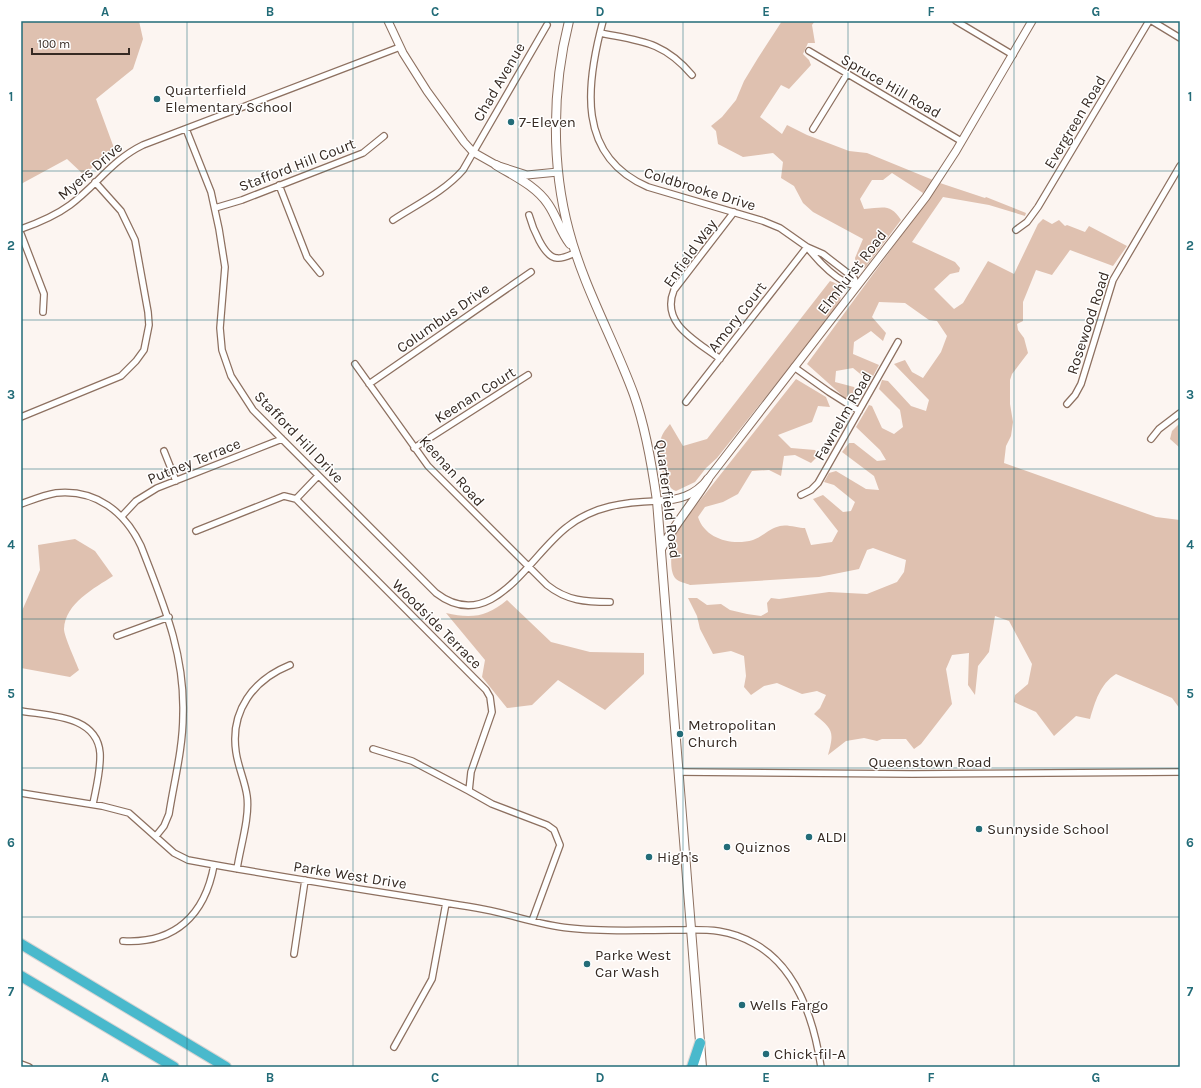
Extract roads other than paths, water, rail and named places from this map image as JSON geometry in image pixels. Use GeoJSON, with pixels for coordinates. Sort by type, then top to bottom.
{"type":"FeatureCollection","features":[{"type":"Feature","properties":{"kind":"highway"},"geometry":{"type":"LineString","coordinates":[[21,944],[226,1067]]}},
{"type":"Feature","properties":{"kind":"highway"},"geometry":{"type":"LineString","coordinates":[[21,976],[174,1067]]}},
{"type":"Feature","properties":{"kind":"highway"},"geometry":{"type":"LineString","coordinates":[[692,1067],[700,1043]]}},
{"type":"Feature","properties":{"kind":"main road","name":"Quarterfield Road"},"geometry":{"type":"LineString","coordinates":[[569,21],[563,51],[556,116],[558,172],[565,213],[575,250],[637,404],[650,456],[657,501],[702,1067]]}},
{"type":"Feature","properties":{"kind":"main road"},"geometry":{"type":"LineString","coordinates":[[496,165],[534,189],[544,199],[553,211],[563,234],[575,250]]}},
{"type":"Feature","properties":{"kind":"main road"},"geometry":{"type":"LineString","coordinates":[[661,550],[671,531],[696,500],[708,478]]}},
{"type":"Feature","properties":{"kind":"street"},"geometry":{"type":"LineString","coordinates":[[388,21],[400,47],[440,110],[473,152],[496,165],[527,175],[558,172]]}},
{"type":"Feature","properties":{"kind":"street","name":"Coldbrooke Drive"},"geometry":{"type":"LineString","coordinates":[[603,21],[593,74],[591,111],[595,134],[607,156],[623,173],[644,186],[763,220],[780,228],[807,247],[823,254],[854,278],[857,286],[848,285],[818,261],[807,247]]}},
{"type":"Feature","properties":{"kind":"street"},"geometry":{"type":"LineString","coordinates":[[956,21],[1012,55]]}},
{"type":"Feature","properties":{"kind":"street","name":"Elmhurst Road"},"geometry":{"type":"LineString","coordinates":[[657,501],[676,500],[694,493],[708,478],[926,197],[962,141],[1032,21]]}},
{"type":"Feature","properties":{"kind":"street"},"geometry":{"type":"LineString","coordinates":[[1150,21],[1180,38]]}},
{"type":"Feature","properties":{"kind":"street","name":"Evergreen Road"},"geometry":{"type":"LineString","coordinates":[[1016,230],[1027,222],[1038,207],[1150,21]]}},
{"type":"Feature","properties":{"kind":"street","name":"Chad Avenue"},"geometry":{"type":"LineString","coordinates":[[393,220],[456,178],[469,161],[546,25]]}},
{"type":"Feature","properties":{"kind":"street"},"geometry":{"type":"LineString","coordinates":[[600,33],[658,47],[674,56],[692,74]]}},
{"type":"Feature","properties":{"kind":"street","name":"Myers Drive"},"geometry":{"type":"LineString","coordinates":[[21,229],[61,212],[81,196],[119,159],[130,151],[400,47]]}},
{"type":"Feature","properties":{"kind":"street","name":"Spruce Hill Road"},"geometry":{"type":"LineString","coordinates":[[809,51],[962,141]]}},
{"type":"Feature","properties":{"kind":"street"},"geometry":{"type":"LineString","coordinates":[[813,129],[847,74]]}},
{"type":"Feature","properties":{"kind":"street","name":"Stafford Hill Drive"},"geometry":{"type":"LineString","coordinates":[[186,129],[211,192],[215,208],[225,268],[220,328],[225,361],[231,376],[245,399],[318,476],[436,592],[455,604],[476,606],[493,599],[502,593],[528,566]]}},
{"type":"Feature","properties":{"kind":"street","name":"Stafford Hill Court"},"geometry":{"type":"LineString","coordinates":[[215,208],[242,200],[363,153],[384,136]]}},
{"type":"Feature","properties":{"kind":"street","name":"Rosewood Road"},"geometry":{"type":"LineString","coordinates":[[1066,404],[1075,395],[1081,384],[1113,280],[1180,166]]}},
{"type":"Feature","properties":{"kind":"street"},"geometry":{"type":"LineString","coordinates":[[21,417],[121,376],[136,361],[144,350],[149,325],[148,312],[135,240],[121,211],[95,182]]}},
{"type":"Feature","properties":{"kind":"street"},"geometry":{"type":"LineString","coordinates":[[279,185],[307,257],[320,273]]}},
{"type":"Feature","properties":{"kind":"street","name":"Enfield Way"},"geometry":{"type":"LineString","coordinates":[[720,359],[678,325],[671,313],[670,305],[674,290],[734,212]]}},
{"type":"Feature","properties":{"kind":"street"},"geometry":{"type":"LineString","coordinates":[[529,215],[533,228],[543,247],[552,257],[557,258],[575,250]]}},
{"type":"Feature","properties":{"kind":"street"},"geometry":{"type":"LineString","coordinates":[[21,234],[44,294],[43,312]]}},
{"type":"Feature","properties":{"kind":"street","name":"Amory Court"},"geometry":{"type":"LineString","coordinates":[[686,402],[807,247]]}},
{"type":"Feature","properties":{"kind":"street","name":"Columbus Drive"},"geometry":{"type":"LineString","coordinates":[[369,384],[531,272]]}},
{"type":"Feature","properties":{"kind":"street","name":"Fawnelm Road"},"geometry":{"type":"LineString","coordinates":[[801,495],[811,490],[818,483],[898,342]]}},
{"type":"Feature","properties":{"kind":"street","name":"Keenan Road"},"geometry":{"type":"LineString","coordinates":[[355,364],[414,448],[439,479],[547,585],[564,597],[584,602],[610,602]]}},
{"type":"Feature","properties":{"kind":"street"},"geometry":{"type":"LineString","coordinates":[[794,367],[828,392],[859,411]]}},
{"type":"Feature","properties":{"kind":"street","name":"Keenan Court"},"geometry":{"type":"LineString","coordinates":[[414,448],[528,375]]}},
{"type":"Feature","properties":{"kind":"street"},"geometry":{"type":"LineString","coordinates":[[1151,440],[1159,429],[1180,413]]}},
{"type":"Feature","properties":{"kind":"street","name":"Putney Terrace"},"geometry":{"type":"LineString","coordinates":[[122,516],[136,501],[146,494],[282,439]]}},
{"type":"Feature","properties":{"kind":"street"},"geometry":{"type":"LineString","coordinates":[[164,451],[176,481]]}},
{"type":"Feature","properties":{"kind":"street"},"geometry":{"type":"LineString","coordinates":[[196,531],[284,496],[296,499],[318,476]]}},
{"type":"Feature","properties":{"kind":"street"},"geometry":{"type":"LineString","coordinates":[[21,504],[46,495],[69,493],[101,502],[122,516],[136,535],[141,546],[169,617],[180,663],[184,716],[168,814],[164,826],[156,836]]}},
{"type":"Feature","properties":{"kind":"street","name":"Woodside Terrace"},"geometry":{"type":"LineString","coordinates":[[296,499],[486,690],[490,697],[492,712],[471,772],[469,791]]}},
{"type":"Feature","properties":{"kind":"street"},"geometry":{"type":"LineString","coordinates":[[528,566],[567,527],[594,511],[619,504],[657,501]]}},
{"type":"Feature","properties":{"kind":"street"},"geometry":{"type":"LineString","coordinates":[[117,636],[169,617]]}},
{"type":"Feature","properties":{"kind":"street"},"geometry":{"type":"LineString","coordinates":[[237,869],[247,809],[247,798],[236,753],[235,731],[238,715],[253,689],[265,677],[290,665]]}},
{"type":"Feature","properties":{"kind":"street"},"geometry":{"type":"LineString","coordinates":[[21,711],[73,720],[82,724],[95,736],[100,752],[100,762],[93,804]]}},
{"type":"Feature","properties":{"kind":"street"},"geometry":{"type":"LineString","coordinates":[[373,749],[412,761],[492,804],[547,825],[554,830],[560,845],[532,921]]}},
{"type":"Feature","properties":{"kind":"street","name":"Queenstown Road"},"geometry":{"type":"LineString","coordinates":[[679,772],[920,774],[1180,772]]}},
{"type":"Feature","properties":{"kind":"street","name":"Parke West Drive"},"geometry":{"type":"LineString","coordinates":[[21,793],[93,804],[129,813],[174,853],[188,860],[495,911],[532,921],[571,929],[711,929],[732,933],[756,944],[772,957],[799,990],[809,1015],[818,1047],[821,1067]]}},
{"type":"Feature","properties":{"kind":"street"},"geometry":{"type":"LineString","coordinates":[[123,941],[139,942],[154,939],[173,932],[184,924],[198,908],[206,893],[214,865]]}},
{"type":"Feature","properties":{"kind":"street"},"geometry":{"type":"LineString","coordinates":[[294,954],[305,880]]}},
{"type":"Feature","properties":{"kind":"street"},"geometry":{"type":"LineString","coordinates":[[394,1047],[432,979],[446,903]]}},
{"type":"Feature","properties":{"kind":"street"},"geometry":{"type":"LineString","coordinates":[[21,1064],[29,1067]]}},
{"type":"Feature","properties":{"kind":"place","name":"Quarterfield Elementary School"},"geometry":{"type":"Point","coordinates":[157,99]}},
{"type":"Feature","properties":{"kind":"place","name":"7-Eleven"},"geometry":{"type":"Point","coordinates":[511,122]}},
{"type":"Feature","properties":{"kind":"place","name":"Metropolitan Church"},"geometry":{"type":"Point","coordinates":[680,734]}},
{"type":"Feature","properties":{"kind":"place","name":"Sunnyside School"},"geometry":{"type":"Point","coordinates":[979,829]}},
{"type":"Feature","properties":{"kind":"place","name":"ALDI"},"geometry":{"type":"Point","coordinates":[809,837]}},
{"type":"Feature","properties":{"kind":"place","name":"Quiznos"},"geometry":{"type":"Point","coordinates":[727,847]}},
{"type":"Feature","properties":{"kind":"place","name":"High's"},"geometry":{"type":"Point","coordinates":[649,857]}},
{"type":"Feature","properties":{"kind":"place","name":"Parke West Car Wash"},"geometry":{"type":"Point","coordinates":[587,964]}},
{"type":"Feature","properties":{"kind":"place","name":"Wells Fargo"},"geometry":{"type":"Point","coordinates":[742,1005]}},
{"type":"Feature","properties":{"kind":"place","name":"Chick-fil-A"},"geometry":{"type":"Point","coordinates":[766,1054]}}]}
